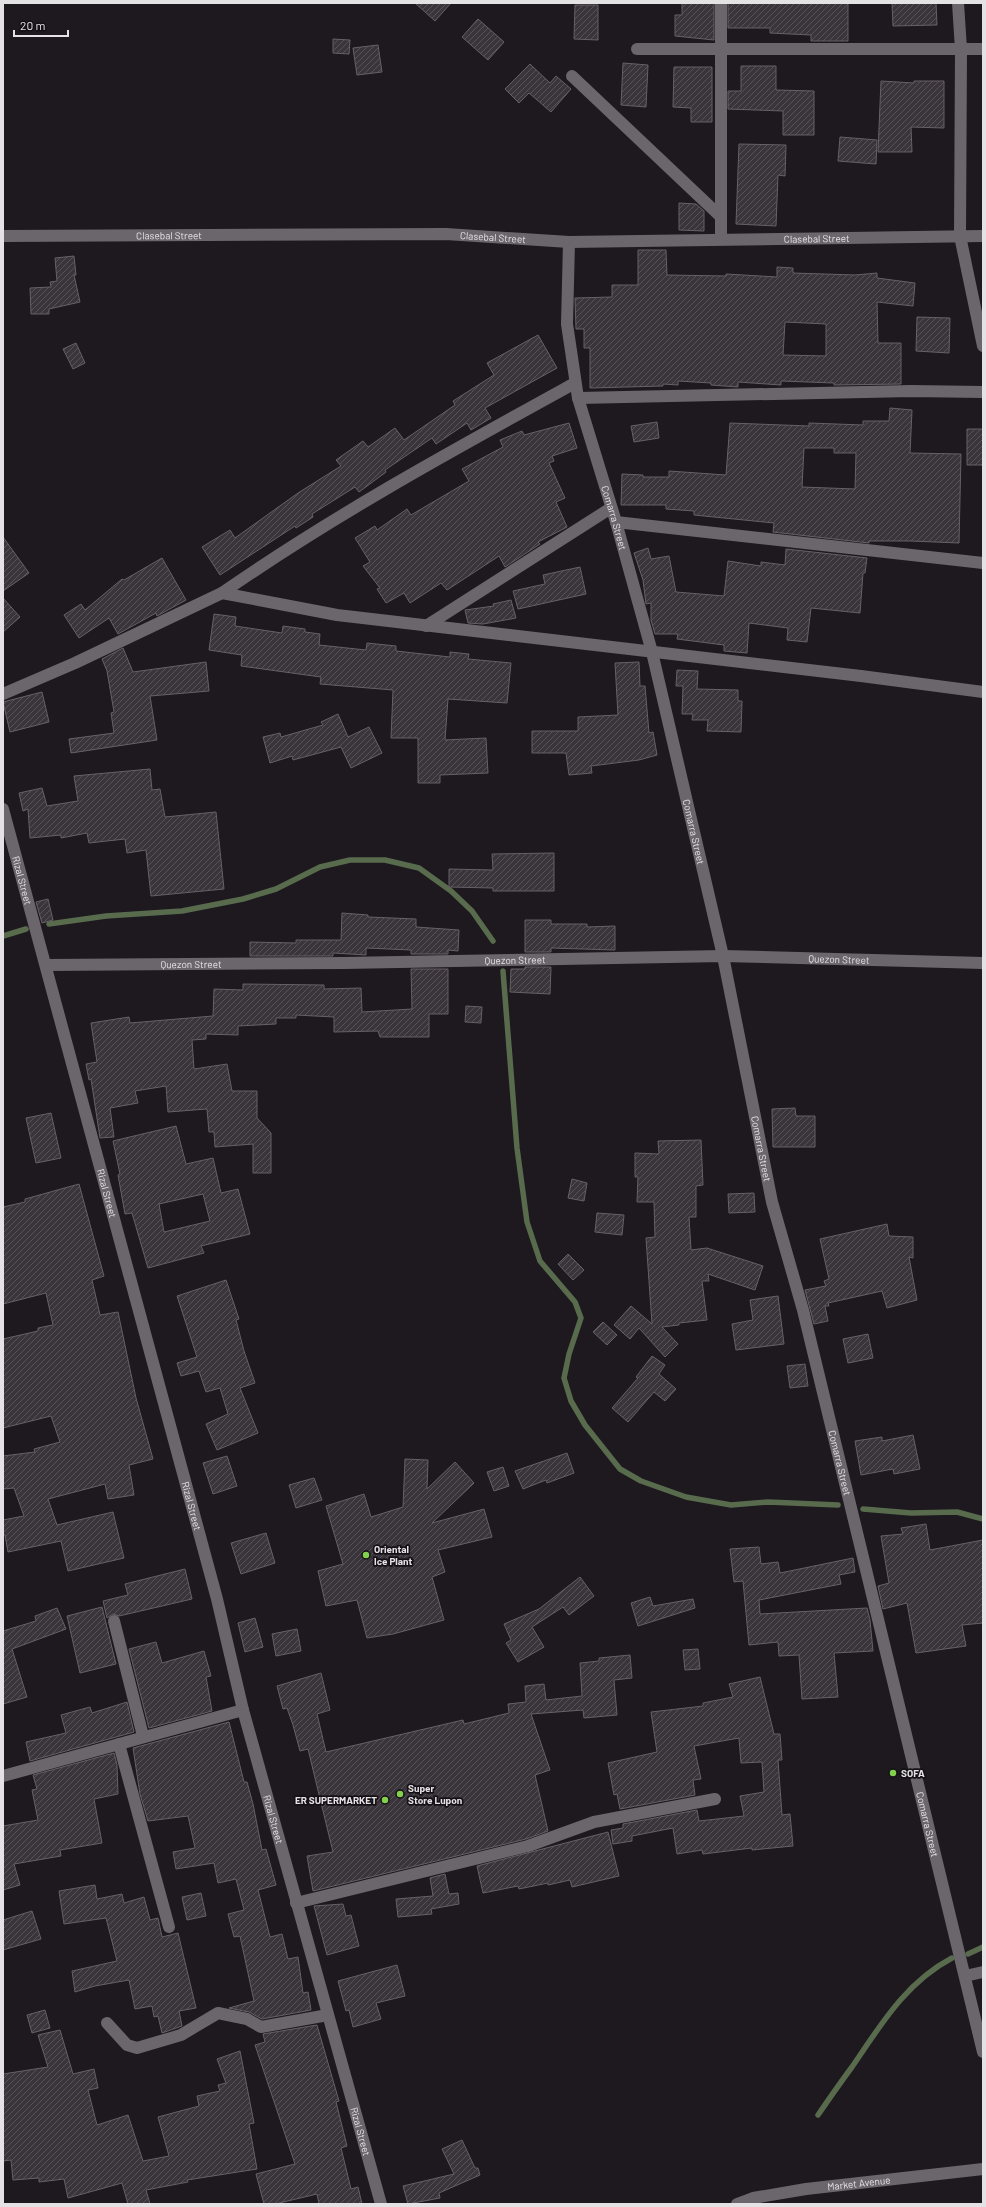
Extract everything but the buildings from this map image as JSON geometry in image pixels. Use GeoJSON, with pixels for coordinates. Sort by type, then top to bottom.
{"type":"FeatureCollection","features":[{"type":"Feature","properties":{"kind":"street"},"geometry":{"type":"LineString","coordinates":[[721,3],[721,239]]}},
{"type":"Feature","properties":{"kind":"street"},"geometry":{"type":"LineString","coordinates":[[958,3],[961,49],[960,236],[983,346]]}},
{"type":"Feature","properties":{"kind":"street"},"geometry":{"type":"LineString","coordinates":[[637,49],[983,49]]}},
{"type":"Feature","properties":{"kind":"street"},"geometry":{"type":"LineString","coordinates":[[572,76],[720,216]]}},
{"type":"Feature","properties":{"kind":"street","name":"Clasebal Street"},"geometry":{"type":"LineString","coordinates":[[3,236],[446,234],[569,242],[983,236]]}},
{"type":"Feature","properties":{"kind":"street","name":"Comarra Street"},"geometry":{"type":"LineString","coordinates":[[569,242],[567,324],[578,398],[616,522],[652,652],[772,1202],[804,1318],[983,2052]]}},
{"type":"Feature","properties":{"kind":"street"},"geometry":{"type":"LineString","coordinates":[[3,694],[74,663],[222,593],[276,555],[405,476],[575,383]]}},
{"type":"Feature","properties":{"kind":"street"},"geometry":{"type":"LineString","coordinates":[[578,398],[911,391],[983,392]]}},
{"type":"Feature","properties":{"kind":"street"},"geometry":{"type":"LineString","coordinates":[[426,626],[611,508]]}},
{"type":"Feature","properties":{"kind":"street"},"geometry":{"type":"LineString","coordinates":[[616,522],[983,563]]}},
{"type":"Feature","properties":{"kind":"street"},"geometry":{"type":"LineString","coordinates":[[222,593],[337,615],[983,692]]}},
{"type":"Feature","properties":{"kind":"street","name":"Rizal Street"},"geometry":{"type":"LineString","coordinates":[[3,809],[217,1599],[243,1710],[381,2204]]}},
{"type":"Feature","properties":{"kind":"street","name":"Quezon Street"},"geometry":{"type":"LineString","coordinates":[[46,965],[344,963],[719,956],[983,963]]}},
{"type":"Feature","properties":{"kind":"street"},"geometry":{"type":"LineString","coordinates":[[114,1621],[143,1736]]}},
{"type":"Feature","properties":{"kind":"street"},"geometry":{"type":"LineString","coordinates":[[3,1776],[143,1736],[243,1710]]}},
{"type":"Feature","properties":{"kind":"street"},"geometry":{"type":"LineString","coordinates":[[119,1744],[169,1927]]}},
{"type":"Feature","properties":{"kind":"street"},"geometry":{"type":"LineString","coordinates":[[296,1903],[528,1846],[594,1822],[716,1799]]}},
{"type":"Feature","properties":{"kind":"street"},"geometry":{"type":"LineString","coordinates":[[965,1976],[983,1972]]}},
{"type":"Feature","properties":{"kind":"street"},"geometry":{"type":"LineString","coordinates":[[107,2023],[127,2045],[131,2048],[137,2048],[181,2035],[218,2013],[247,2019],[262,2028],[328,2015]]}},
{"type":"Feature","properties":{"kind":"street","name":"Market Avenue"},"geometry":{"type":"LineString","coordinates":[[737,2204],[753,2198],[806,2189],[983,2169]]}},
{"type":"Feature","properties":{"kind":"waterway"},"geometry":{"type":"LineString","coordinates":[[49,924],[106,916],[182,911],[243,899],[276,889],[320,867],[350,860],[385,860],[419,868],[451,891],[472,911],[493,941]]}},
{"type":"Feature","properties":{"kind":"waterway"},"geometry":{"type":"LineString","coordinates":[[3,936],[26,929]]}},
{"type":"Feature","properties":{"kind":"waterway"},"geometry":{"type":"LineString","coordinates":[[503,971],[517,1148],[527,1222],[540,1261],[575,1302],[581,1318],[569,1354],[564,1378],[571,1401],[585,1425],[620,1469],[641,1481],[686,1497],[731,1505],[768,1502],[838,1505]]}},
{"type":"Feature","properties":{"kind":"waterway"},"geometry":{"type":"LineString","coordinates":[[863,1509],[911,1513],[957,1512],[983,1519]]}},
{"type":"Feature","properties":{"kind":"waterway"},"geometry":{"type":"LineString","coordinates":[[968,1954],[983,1947]]}},
{"type":"Feature","properties":{"kind":"waterway"},"geometry":{"type":"LineString","coordinates":[[818,2115],[895,2006],[921,1979],[952,1958]]}},
{"type":"Feature","properties":{"kind":"place","name":"Oriental Ice Plant"},"geometry":{"type":"Point","coordinates":[366,1555]}},
{"type":"Feature","properties":{"kind":"place","name":"SOFA"},"geometry":{"type":"Point","coordinates":[893,1773]}},
{"type":"Feature","properties":{"kind":"place","name":"Super Store Lupon"},"geometry":{"type":"Point","coordinates":[400,1794]}},
{"type":"Feature","properties":{"kind":"place","name":"ER SUPERMARKET"},"geometry":{"type":"Point","coordinates":[385,1800]}}]}
